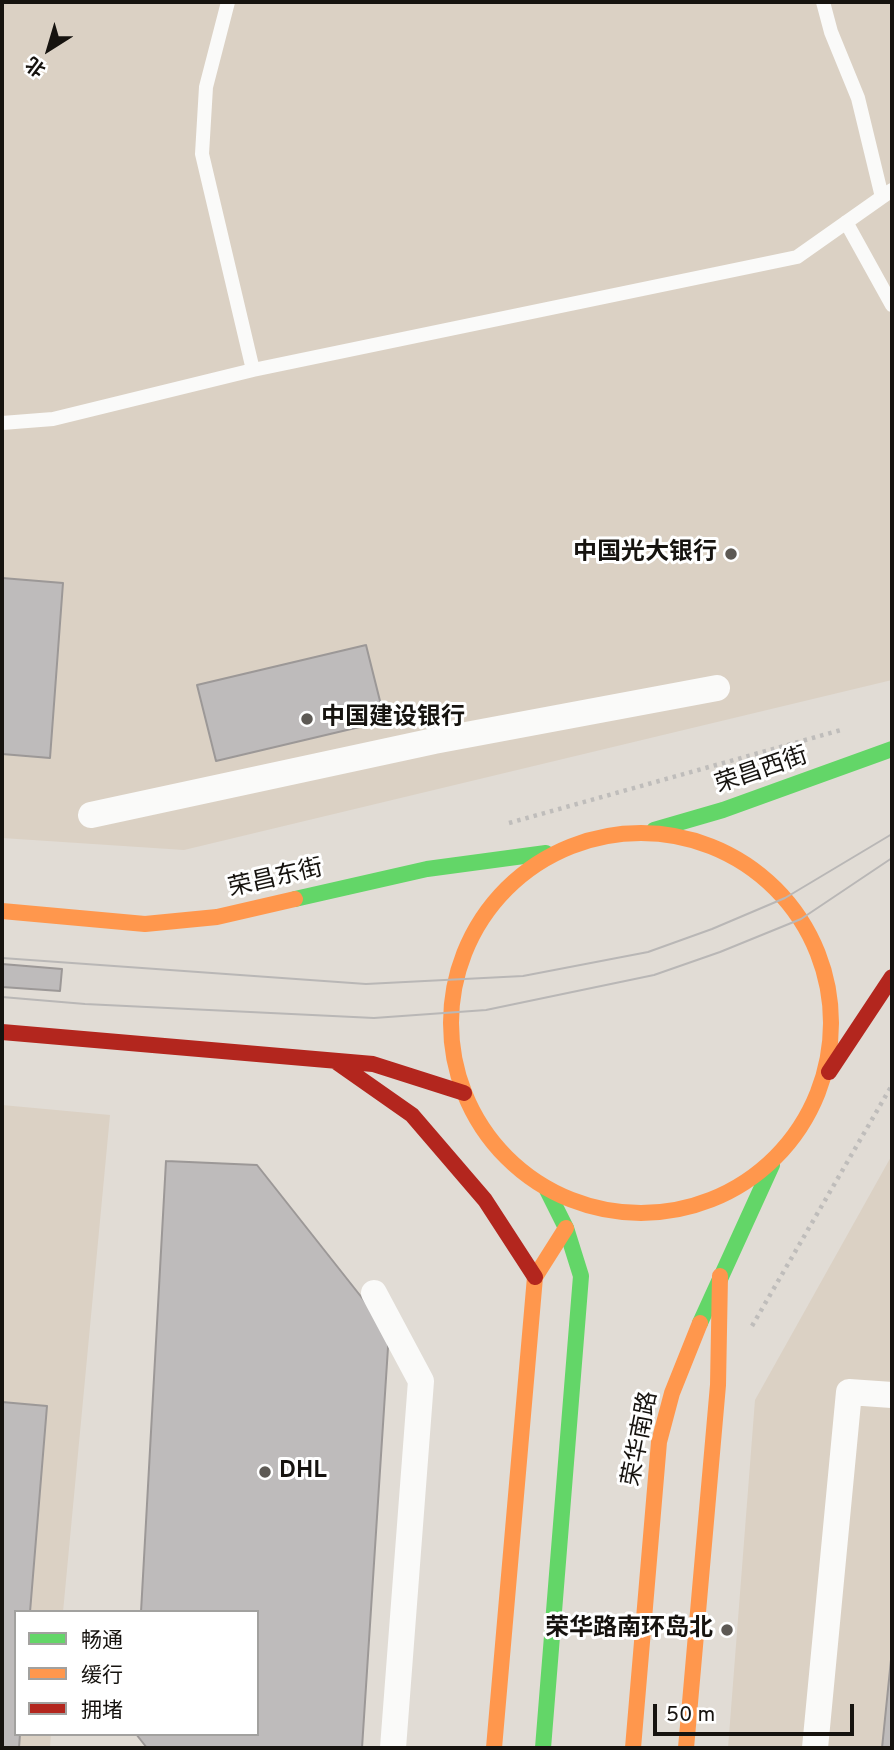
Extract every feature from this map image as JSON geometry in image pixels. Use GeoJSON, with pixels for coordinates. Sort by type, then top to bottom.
{"type":"FeatureCollection","features":[{"type":"Feature","properties":{"kind":"main road","name":"荣昌西街"},"geometry":{"type":"LineString","coordinates":[[646,833],[723,810],[892,749]]}},
{"type":"Feature","properties":{"kind":"main road"},"geometry":{"type":"LineString","coordinates":[[824,1080],[832,1031],[827,979],[814,941],[785,898],[751,867],[705,843],[646,833],[600,837],[559,851],[517,878],[488,909],[466,947],[455,981],[451,1014],[453,1052],[464,1093],[494,1142],[512,1162],[546,1188],[605,1209],[625,1213],[674,1211],[707,1202],[739,1187],[775,1159],[807,1118],[824,1080],[892,977]]}},
{"type":"Feature","properties":{"kind":"main road","name":"荣昌东街"},"geometry":{"type":"LineString","coordinates":[[2,911],[145,925],[217,918],[427,869],[559,851]]}},
{"type":"Feature","properties":{"kind":"main road"},"geometry":{"type":"LineString","coordinates":[[2,1032],[373,1064],[464,1093]]}},
{"type":"Feature","properties":{"kind":"main road"},"geometry":{"type":"LineString","coordinates":[[335,1061],[412,1115],[485,1200],[535,1278]]}},
{"type":"Feature","properties":{"kind":"main road","name":"荣华南路"},"geometry":{"type":"LineString","coordinates":[[633,1748],[659,1442],[672,1393],[720,1275],[775,1159]]}},
{"type":"Feature","properties":{"kind":"main road"},"geometry":{"type":"LineString","coordinates":[[543,1748],[581,1276],[566,1228],[546,1188]]}},
{"type":"Feature","properties":{"kind":"main road"},"geometry":{"type":"LineString","coordinates":[[494,1748],[535,1278],[566,1228]]}},
{"type":"Feature","properties":{"kind":"main road"},"geometry":{"type":"LineString","coordinates":[[686,1748],[718,1384],[720,1275]]}},
{"type":"Feature","properties":{"kind":"street"},"geometry":{"type":"LineString","coordinates":[[91,815],[434,741],[717,688]]}},
{"type":"Feature","properties":{"kind":"street"},"geometry":{"type":"LineString","coordinates":[[374,1293],[421,1381],[393,1748]]}},
{"type":"Feature","properties":{"kind":"street"},"geometry":{"type":"LineString","coordinates":[[815,1748],[849,1392],[892,1395]]}},
{"type":"Feature","properties":{"kind":"lane"},"geometry":{"type":"LineString","coordinates":[[228,2],[206,87],[202,154],[253,370]]}},
{"type":"Feature","properties":{"kind":"lane"},"geometry":{"type":"LineString","coordinates":[[2,424],[53,419],[253,370],[797,257],[887,193],[858,98],[831,32],[823,2]]}},
{"type":"Feature","properties":{"kind":"lane"},"geometry":{"type":"LineString","coordinates":[[846,222],[892,305]]}},
{"type":"Feature","properties":{"kind":"path"},"geometry":{"type":"LineString","coordinates":[[501,825],[855,726]]}},
{"type":"Feature","properties":{"kind":"path"},"geometry":{"type":"LineString","coordinates":[[746,1337],[892,1085]]}},
{"type":"Feature","properties":{"kind":"shaded area"},"geometry":{"type":"Polygon","coordinates":[[[2,2],[892,2],[892,680],[184,850],[2,838],[2,2]]]}},
{"type":"Feature","properties":{"kind":"shaded area"},"geometry":{"type":"Polygon","coordinates":[[[2,1105],[110,1115],[63,1610],[14,1610],[14,1736],[51,1736],[50,1748],[2,1748],[2,1105]]]}},
{"type":"Feature","properties":{"kind":"shaded area"},"geometry":{"type":"Polygon","coordinates":[[[892,1155],[892,1748],[728,1748],[755,1400],[892,1155]]]}},
{"type":"Feature","properties":{"kind":"building"},"geometry":{"type":"Polygon","coordinates":[[[2,578],[63,583],[50,758],[2,754],[2,578]]]}},
{"type":"Feature","properties":{"kind":"building"},"geometry":{"type":"Polygon","coordinates":[[[366,645],[385,721],[216,761],[197,685],[366,645]]]}},
{"type":"Feature","properties":{"kind":"building"},"geometry":{"type":"Polygon","coordinates":[[[2,964],[62,969],[60,991],[2,987],[2,964]]]}},
{"type":"Feature","properties":{"kind":"building","name":"DHL"},"geometry":{"type":"Polygon","coordinates":[[[166,1161],[257,1165],[389,1332],[362,1748],[147,1748],[138,1736],[259,1736],[259,1610],[141,1610],[166,1161]]]}},
{"type":"Feature","properties":{"kind":"building"},"geometry":{"type":"Polygon","coordinates":[[[2,1402],[47,1406],[30,1610],[14,1610],[14,1736],[20,1736],[19,1748],[2,1748],[2,1402]]]}},
{"type":"Feature","properties":{"kind":"building"},"geometry":{"type":"Polygon","coordinates":[[[892,1650],[892,1748],[882,1748],[892,1650]]]}},
{"type":"Feature","properties":{"kind":"tram line"},"geometry":{"type":"LineString","coordinates":[[2,958],[366,984],[523,976],[648,952],[712,929],[785,898],[892,834]]}},
{"type":"Feature","properties":{"kind":"tram line"},"geometry":{"type":"LineString","coordinates":[[2,997],[85,1004],[374,1018],[486,1010],[654,975],[720,952],[801,919],[892,858]]}},
{"type":"Feature","properties":{"kind":"traffic: fast"},"geometry":{"type":"LineString","coordinates":[[654,830],[723,810],[892,749]]}},
{"type":"Feature","properties":{"kind":"traffic: fast"},"geometry":{"type":"LineString","coordinates":[[295,899],[427,869],[546,853]]}},
{"type":"Feature","properties":{"kind":"traffic: fast"},"geometry":{"type":"LineString","coordinates":[[700,1323],[772,1165]]}},
{"type":"Feature","properties":{"kind":"traffic: fast"},"geometry":{"type":"LineString","coordinates":[[543,1748],[581,1276],[566,1228],[546,1188]]}},
{"type":"Feature","properties":{"kind":"traffic: slow"},"geometry":{"type":"LineString","coordinates":[[641,833],[678,837],[714,848],[746,865],[775,889],[799,918],[816,950],[827,986],[831,1023],[827,1060],[816,1096],[799,1128],[775,1157],[746,1181],[714,1198],[678,1209],[641,1213],[604,1209],[568,1198],[536,1181],[507,1157],[483,1128],[466,1096],[455,1060],[451,1023],[455,986],[466,950],[483,918],[507,889],[536,865],[568,848],[604,837],[641,833]]}},
{"type":"Feature","properties":{"kind":"traffic: slow"},"geometry":{"type":"LineString","coordinates":[[2,911],[145,924],[217,917],[295,899]]}},
{"type":"Feature","properties":{"kind":"traffic: slow"},"geometry":{"type":"LineString","coordinates":[[494,1748],[535,1277],[566,1228]]}},
{"type":"Feature","properties":{"kind":"traffic: slow"},"geometry":{"type":"LineString","coordinates":[[686,1748],[718,1385],[720,1276]]}},
{"type":"Feature","properties":{"kind":"traffic: slow"},"geometry":{"type":"LineString","coordinates":[[633,1748],[659,1442],[672,1393],[700,1323]]}},
{"type":"Feature","properties":{"kind":"traffic: jam"},"geometry":{"type":"LineString","coordinates":[[829,1072],[892,977]]}},
{"type":"Feature","properties":{"kind":"traffic: jam"},"geometry":{"type":"LineString","coordinates":[[2,1032],[373,1064],[464,1093]]}},
{"type":"Feature","properties":{"kind":"traffic: jam"},"geometry":{"type":"LineString","coordinates":[[335,1061],[412,1115],[485,1200],[535,1277]]}},
{"type":"Feature","properties":{"kind":"place","name":"中国光大银行"},"geometry":{"type":"Point","coordinates":[731,554]}},
{"type":"Feature","properties":{"kind":"place","name":"中国建设银行"},"geometry":{"type":"Point","coordinates":[307,719]}},
{"type":"Feature","properties":{"kind":"place","name":"DHL"},"geometry":{"type":"Point","coordinates":[265,1472]}},
{"type":"Feature","properties":{"kind":"place","name":"荣华路南环岛北"},"geometry":{"type":"Point","coordinates":[727,1630]}}]}
